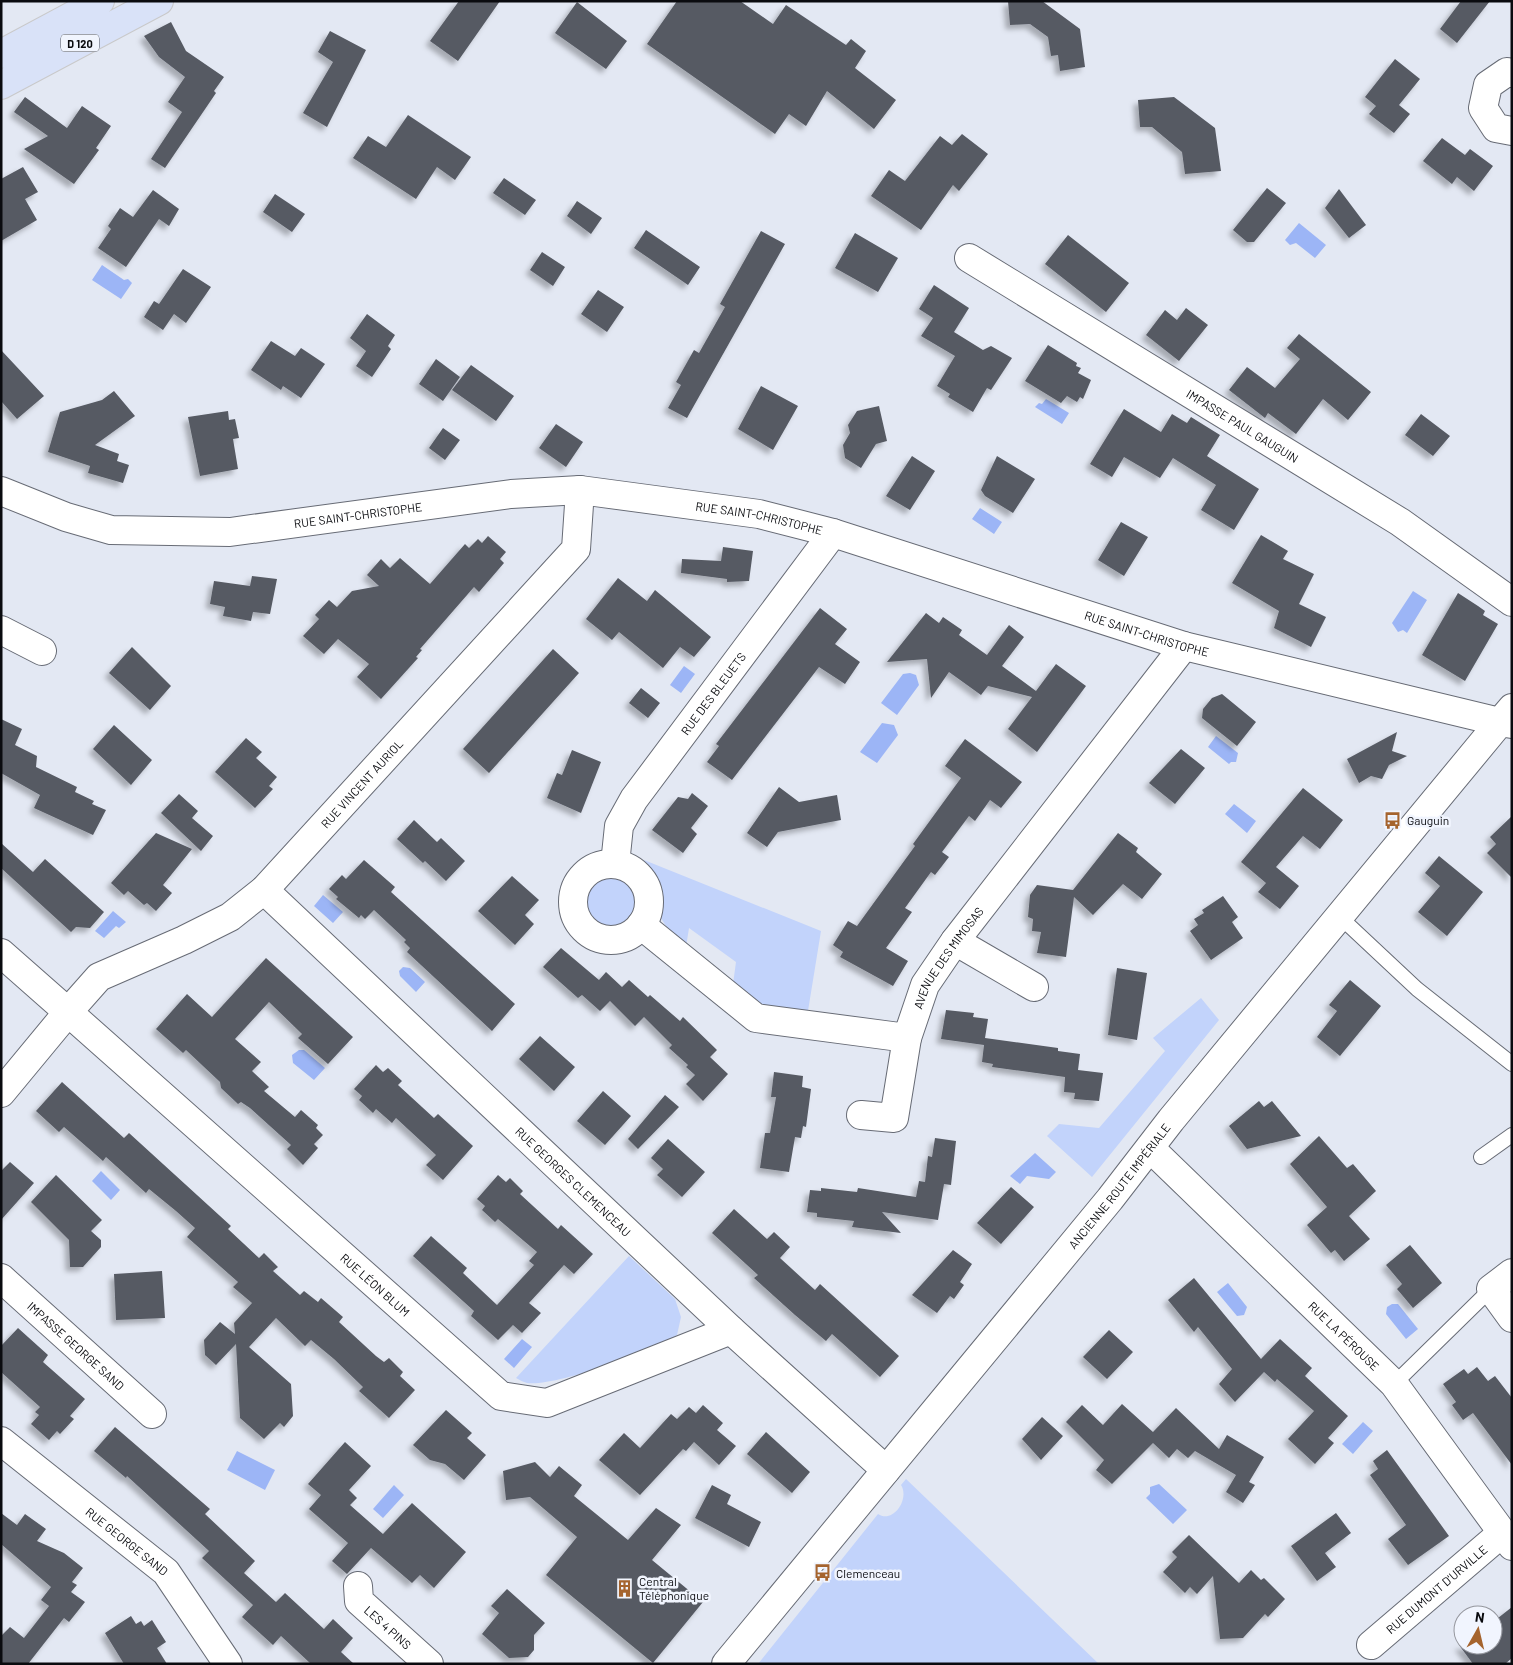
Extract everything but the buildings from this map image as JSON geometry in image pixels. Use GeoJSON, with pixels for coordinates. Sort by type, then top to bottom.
{"type":"FeatureCollection","features":[{"type":"Feature","properties":{"kind":"main road","name":"D 120"},"geometry":{"type":"LineString","coordinates":[[1,54],[100,1]]}},
{"type":"Feature","properties":{"kind":"main road","name":"D 120"},"geometry":{"type":"LineString","coordinates":[[1,86],[159,1]]}},
{"type":"Feature","properties":{"kind":"street"},"geometry":{"type":"LineString","coordinates":[[1512,73],[1507,72],[1488,85],[1483,108],[1496,128],[1512,131]]}},
{"type":"Feature","properties":{"kind":"street","name":"IMPASSE PAUL GAUGUIN"},"geometry":{"type":"LineString","coordinates":[[969,258],[1400,522],[1512,602]]}},
{"type":"Feature","properties":{"kind":"street","name":"RUE SAINT-CHRISTOPHE"},"geometry":{"type":"LineString","coordinates":[[1,491],[66,517],[111,530],[230,532],[511,494],[580,490],[759,514],[833,532],[1184,646],[1508,718]]}},
{"type":"Feature","properties":{"kind":"street","name":"RUE VINCENT AURIOL"},"geometry":{"type":"LineString","coordinates":[[1,1093],[99,977],[184,940],[230,917],[264,890],[576,549],[580,490]]}},
{"type":"Feature","properties":{"kind":"street","name":"RUE DES BLEUETS"},"geometry":{"type":"LineString","coordinates":[[615,864],[619,826],[634,799],[833,532]]}},
{"type":"Feature","properties":{"kind":"street"},"geometry":{"type":"LineString","coordinates":[[1,630],[42,651]]}},
{"type":"Feature","properties":{"kind":"street","name":"AVENUE DES MIMOSAS"},"geometry":{"type":"LineString","coordinates":[[861,1115],[894,1118],[906,1038],[925,985],[955,941],[1184,646]]}},
{"type":"Feature","properties":{"kind":"street","name":"ANCIENNE ROUTE IMPÉRIALE"},"geometry":{"type":"LineString","coordinates":[[726,1664],[1150,1148],[1170,1120],[1339,916],[1508,718]]}},
{"type":"Feature","properties":{"kind":"street"},"geometry":{"type":"LineString","coordinates":[[615,864],[626,866],[644,883],[649,904],[641,925],[631,934],[619,939],[606,940],[593,936],[582,928],[575,917],[572,904],[574,891],[580,879],[589,870],[602,865],[615,864]]}},
{"type":"Feature","properties":{"kind":"street","name":"RUE GEORGES CLEMENCEAU"},"geometry":{"type":"LineString","coordinates":[[264,890],[731,1330],[886,1470]]}},
{"type":"Feature","properties":{"kind":"street"},"geometry":{"type":"LineString","coordinates":[[641,925],[756,1018],[906,1038]]}},
{"type":"Feature","properties":{"kind":"street"},"geometry":{"type":"LineString","coordinates":[[955,941],[1034,986]]}},
{"type":"Feature","properties":{"kind":"street"},"geometry":{"type":"LineString","coordinates":[[1,953],[68,1012]]}},
{"type":"Feature","properties":{"kind":"street","name":"RUE LÉON BLUM"},"geometry":{"type":"LineString","coordinates":[[68,1012],[501,1396],[546,1403],[731,1330]]}},
{"type":"Feature","properties":{"kind":"street","name":"RUE LA PÉROUSE"},"geometry":{"type":"LineString","coordinates":[[1150,1148],[1394,1384],[1507,1539]]}},
{"type":"Feature","properties":{"kind":"street","name":"IMPASSE GEORGE SAND"},"geometry":{"type":"LineString","coordinates":[[1,1278],[152,1414]]}},
{"type":"Feature","properties":{"kind":"street"},"geometry":{"type":"LineString","coordinates":[[1501,1281],[1512,1318]]}},
{"type":"Feature","properties":{"kind":"street","name":"RUE GEORGE SAND"},"geometry":{"type":"LineString","coordinates":[[1,1441],[166,1572],[228,1664]]}},
{"type":"Feature","properties":{"kind":"street","name":"RUE DUMONT D'URVILLE"},"geometry":{"type":"LineString","coordinates":[[1370,1645],[1507,1539]]}},
{"type":"Feature","properties":{"kind":"street","name":"LES 4 PINS"},"geometry":{"type":"LineString","coordinates":[[358,1586],[359,1601],[428,1664]]}},
{"type":"Feature","properties":{"kind":"lane"},"geometry":{"type":"LineString","coordinates":[[1339,916],[1417,989],[1512,1064]]}},
{"type":"Feature","properties":{"kind":"lane"},"geometry":{"type":"LineString","coordinates":[[1481,1157],[1512,1135]]}},
{"type":"Feature","properties":{"kind":"lane"},"geometry":{"type":"LineString","coordinates":[[1394,1384],[1501,1281]]}},
{"type":"Feature","properties":{"kind":"shaded area"},"geometry":{"type":"Polygon","coordinates":[[[1299,223],[1326,245],[1315,258],[1296,243],[1290,245],[1285,240],[1299,223]]]}},
{"type":"Feature","properties":{"kind":"shaded area"},"geometry":{"type":"Polygon","coordinates":[[[102,265],[124,280],[128,279],[132,283],[121,299],[92,280],[102,265]]]}},
{"type":"Feature","properties":{"kind":"shaded area"},"geometry":{"type":"Polygon","coordinates":[[[1046,399],[1069,413],[1062,424],[1035,407],[1039,403],[1042,404],[1046,399]]]}},
{"type":"Feature","properties":{"kind":"shaded area"},"geometry":{"type":"Polygon","coordinates":[[[980,508],[1002,522],[994,534],[972,519],[980,508]]]}},
{"type":"Feature","properties":{"kind":"shaded area"},"geometry":{"type":"Polygon","coordinates":[[[1413,591],[1427,600],[1407,633],[1403,630],[1398,632],[1392,623],[1413,591]]]}},
{"type":"Feature","properties":{"kind":"shaded area"},"geometry":{"type":"Polygon","coordinates":[[[684,666],[695,674],[681,693],[670,685],[684,666]]]}},
{"type":"Feature","properties":{"kind":"shaded area"},"geometry":{"type":"Polygon","coordinates":[[[910,673],[916,675],[919,685],[897,715],[881,703],[903,674],[910,673]]]}},
{"type":"Feature","properties":{"kind":"shaded area"},"geometry":{"type":"Polygon","coordinates":[[[882,723],[894,725],[898,735],[877,763],[860,752],[882,723]]]}},
{"type":"Feature","properties":{"kind":"shaded area"},"geometry":{"type":"Polygon","coordinates":[[[1216,736],[1238,753],[1236,762],[1229,764],[1208,747],[1216,736]]]}},
{"type":"Feature","properties":{"kind":"shaded area"},"geometry":{"type":"Polygon","coordinates":[[[1234,804],[1256,821],[1247,833],[1225,814],[1234,804]]]}},
{"type":"Feature","properties":{"kind":"shaded area"},"geometry":{"type":"Polygon","coordinates":[[[644,860],[821,931],[807,1017],[765,1011],[733,984],[736,962],[689,928],[686,947],[671,934],[661,918],[658,883],[644,860]]]}},
{"type":"Feature","properties":{"kind":"shaded area"},"geometry":{"type":"Polygon","coordinates":[[[606,876],[616,876],[629,883],[636,896],[636,906],[629,919],[616,926],[606,926],[597,922],[590,915],[586,906],[586,896],[590,887],[597,880],[606,876]]]}},
{"type":"Feature","properties":{"kind":"shaded area"},"geometry":{"type":"Polygon","coordinates":[[[323,895],[343,912],[333,923],[314,906],[323,895]]]}},
{"type":"Feature","properties":{"kind":"shaded area"},"geometry":{"type":"Polygon","coordinates":[[[113,911],[126,922],[119,928],[116,926],[104,938],[95,931],[113,911]]]}},
{"type":"Feature","properties":{"kind":"shaded area"},"geometry":{"type":"Polygon","coordinates":[[[403,967],[410,968],[425,982],[416,992],[400,976],[399,971],[403,967]]]}},
{"type":"Feature","properties":{"kind":"shaded area"},"geometry":{"type":"Polygon","coordinates":[[[1201,998],[1219,1020],[1092,1177],[1047,1136],[1059,1124],[1099,1128],[1165,1051],[1153,1038],[1201,998]]]}},
{"type":"Feature","properties":{"kind":"shaded area"},"geometry":{"type":"Polygon","coordinates":[[[299,1050],[304,1050],[325,1068],[314,1080],[293,1063],[292,1055],[299,1050]]]}},
{"type":"Feature","properties":{"kind":"shaded area"},"geometry":{"type":"Polygon","coordinates":[[[1035,1153],[1056,1172],[1049,1179],[1027,1176],[1020,1184],[1010,1176],[1035,1153]]]}},
{"type":"Feature","properties":{"kind":"shaded area"},"geometry":{"type":"Polygon","coordinates":[[[101,1171],[120,1190],[111,1200],[92,1181],[101,1171]]]}},
{"type":"Feature","properties":{"kind":"shaded area"},"geometry":{"type":"Polygon","coordinates":[[[629,1256],[675,1299],[681,1317],[677,1335],[647,1350],[580,1374],[541,1383],[527,1383],[516,1378],[629,1256]]]}},
{"type":"Feature","properties":{"kind":"shaded area"},"geometry":{"type":"Polygon","coordinates":[[[1228,1283],[1247,1307],[1244,1315],[1237,1316],[1217,1292],[1228,1283]]]}},
{"type":"Feature","properties":{"kind":"shaded area"},"geometry":{"type":"Polygon","coordinates":[[[1392,1304],[1398,1304],[1418,1329],[1406,1339],[1386,1314],[1387,1307],[1392,1304]]]}},
{"type":"Feature","properties":{"kind":"shaded area"},"geometry":{"type":"Polygon","coordinates":[[[522,1339],[532,1347],[514,1368],[504,1359],[522,1339]]]}},
{"type":"Feature","properties":{"kind":"shaded area"},"geometry":{"type":"Polygon","coordinates":[[[1363,1422],[1373,1431],[1353,1454],[1342,1444],[1363,1422]]]}},
{"type":"Feature","properties":{"kind":"shaded area"},"geometry":{"type":"Polygon","coordinates":[[[237,1451],[275,1470],[265,1490],[227,1470],[237,1451]]]}},
{"type":"Feature","properties":{"kind":"shaded area"},"geometry":{"type":"Polygon","coordinates":[[[906,1479],[1099,1664],[758,1664],[878,1514],[889,1516],[899,1509],[903,1497],[901,1485],[906,1479]]]}},
{"type":"Feature","properties":{"kind":"shaded area"},"geometry":{"type":"Polygon","coordinates":[[[1159,1484],[1187,1510],[1173,1524],[1146,1498],[1150,1494],[1150,1487],[1159,1484]]]}},
{"type":"Feature","properties":{"kind":"shaded area"},"geometry":{"type":"Polygon","coordinates":[[[394,1485],[404,1495],[383,1518],[373,1509],[394,1485]]]}},
{"type":"Feature","properties":{"kind":"place","name":"Gauguin"},"geometry":{"type":"Point","coordinates":[1393,820]}},
{"type":"Feature","properties":{"kind":"place","name":"Clemenceau"},"geometry":{"type":"Point","coordinates":[822,1573]}},
{"type":"Feature","properties":{"kind":"place","name":"Central Téléphonique"},"geometry":{"type":"Point","coordinates":[625,1588]}}]}
